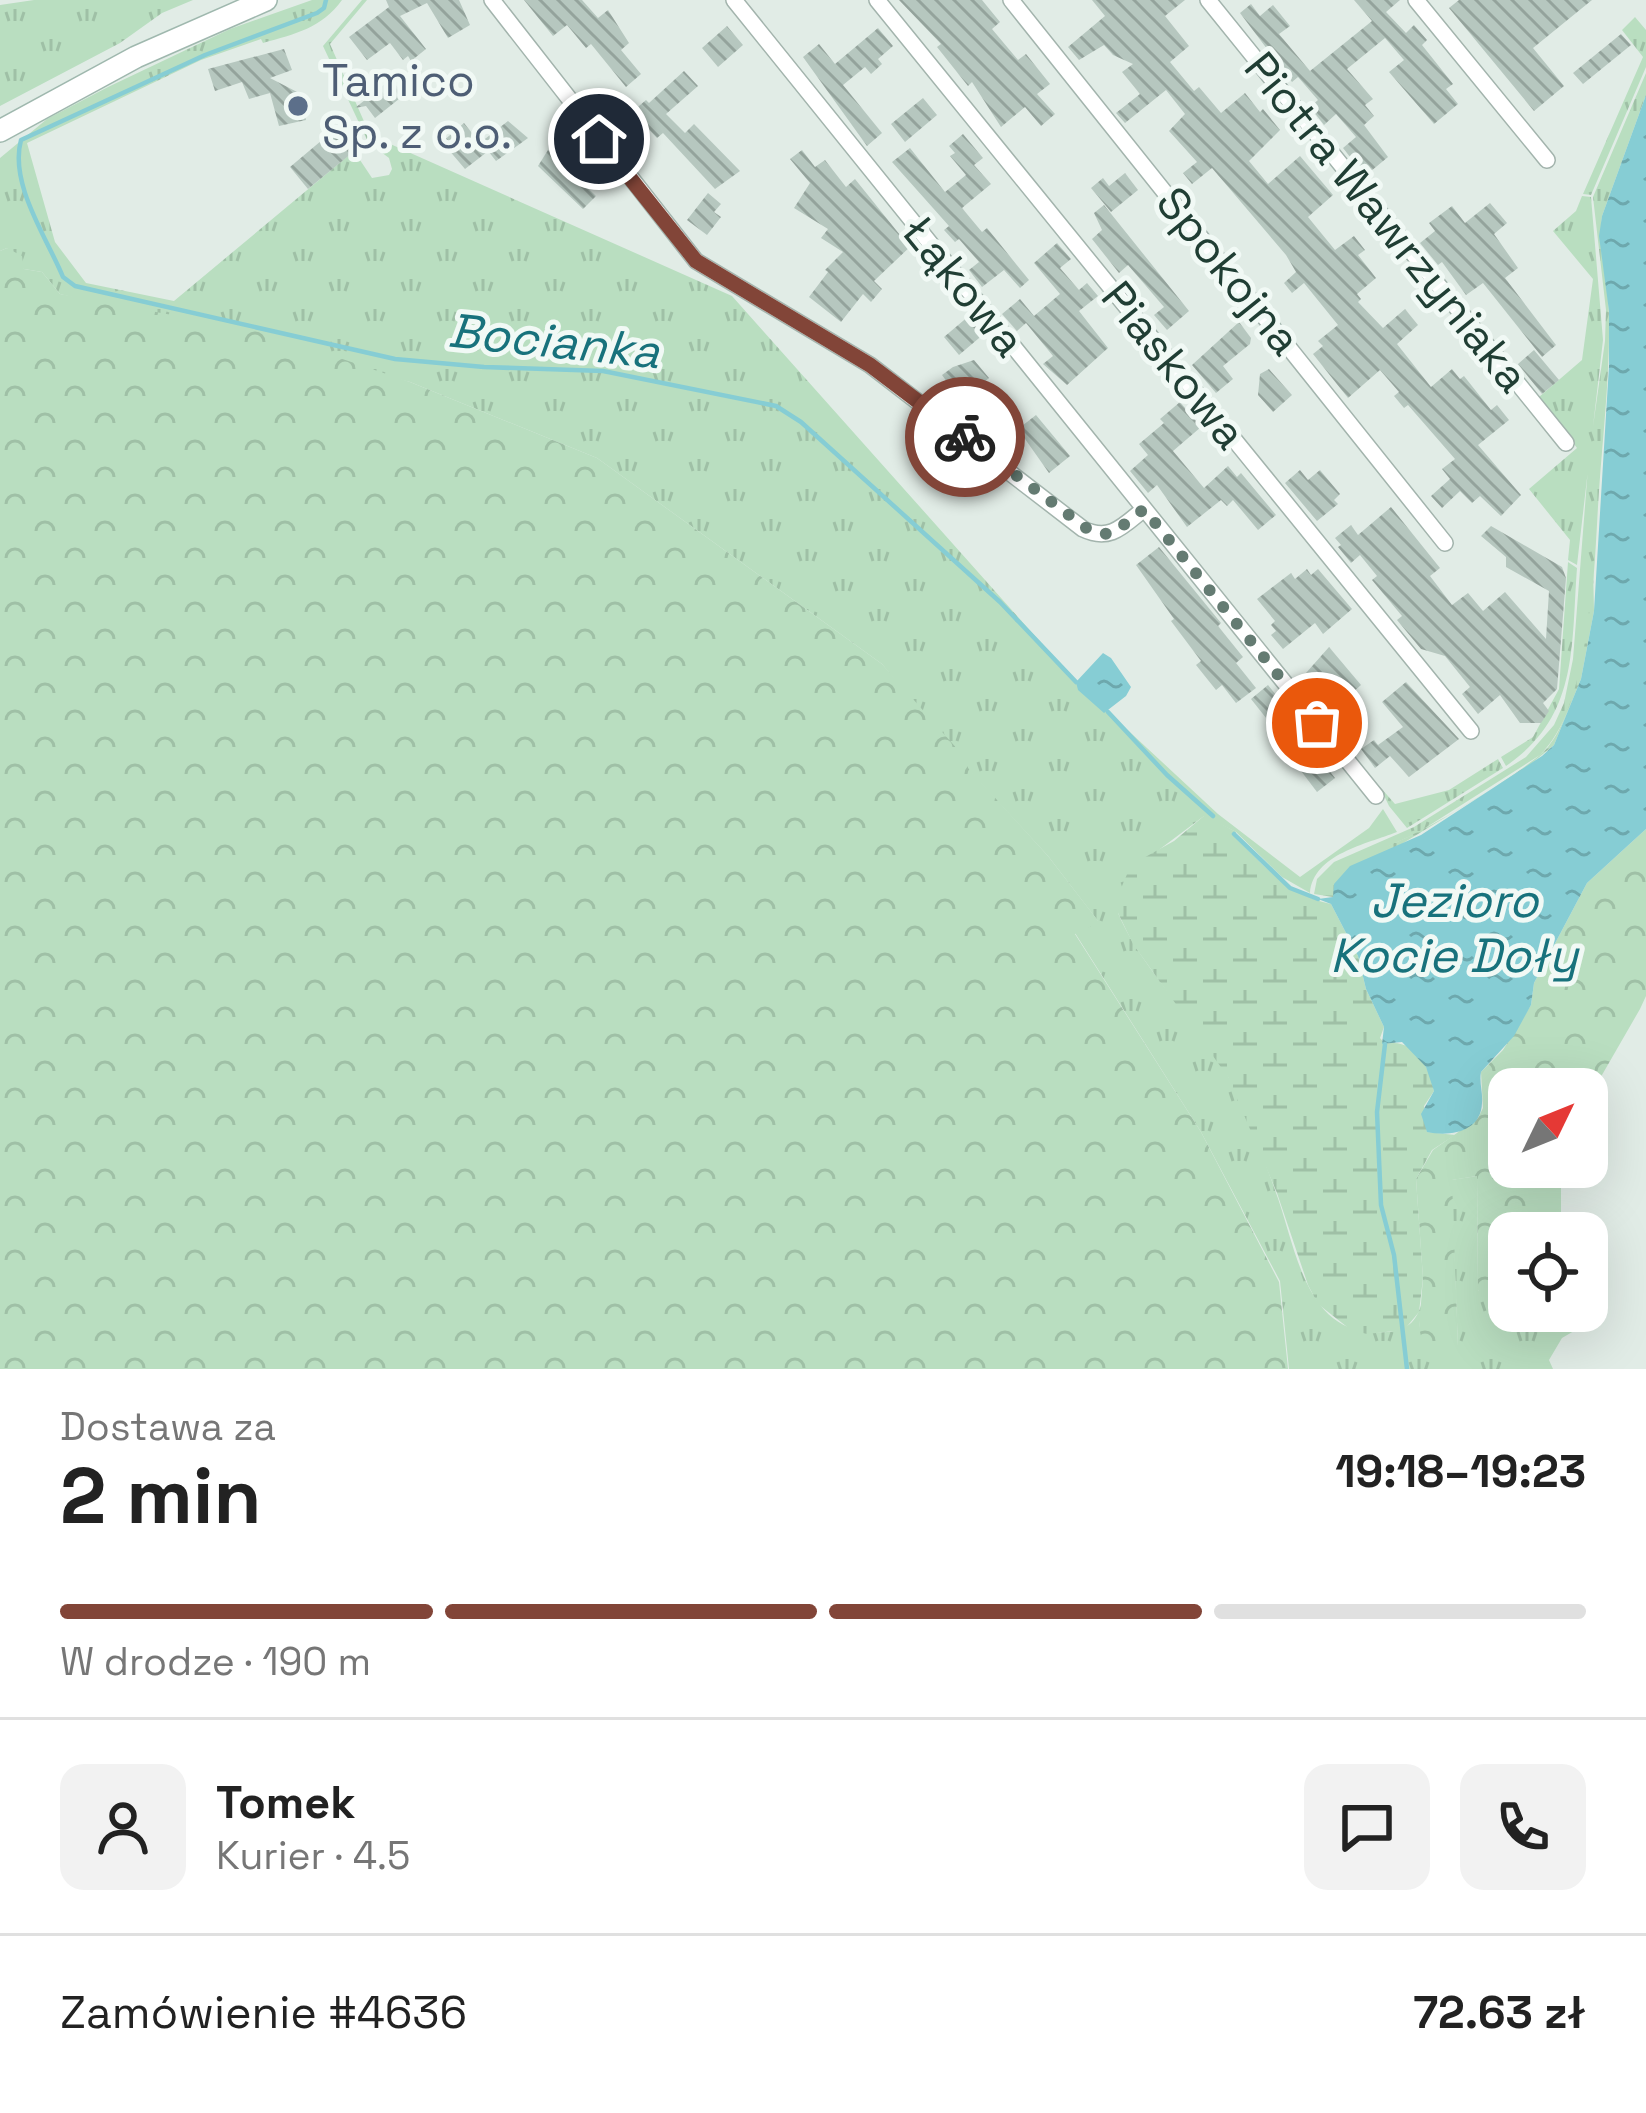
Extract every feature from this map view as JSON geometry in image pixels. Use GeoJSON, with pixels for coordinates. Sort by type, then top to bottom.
{"type":"FeatureCollection","features":[{"type":"Feature","properties":{"kind":"main road"},"geometry":{"type":"LineString","coordinates":[[0,131],[136,57],[266,0]]}},
{"type":"Feature","properties":{"kind":"street"},"geometry":{"type":"LineString","coordinates":[[492,0],[696,261],[870,365],[1083,529],[1112,534],[1144,509]]}},
{"type":"Feature","properties":{"kind":"street","name":"Łąkowa"},"geometry":{"type":"LineString","coordinates":[[734,0],[1376,796]]}},
{"type":"Feature","properties":{"kind":"street","name":"Piaskowa"},"geometry":{"type":"LineString","coordinates":[[878,0],[1472,730]]}},
{"type":"Feature","properties":{"kind":"street","name":"Spokojna"},"geometry":{"type":"LineString","coordinates":[[1011,0],[1445,543]]}},
{"type":"Feature","properties":{"kind":"street","name":"Piotra Wawrzyniaka"},"geometry":{"type":"LineString","coordinates":[[1208,0],[1566,443]]}},
{"type":"Feature","properties":{"kind":"street"},"geometry":{"type":"LineString","coordinates":[[1417,0],[1547,160]]}},
{"type":"Feature","properties":{"kind":"green space"},"geometry":{"type":"Polygon","coordinates":[[[34,0],[193,0],[0,106],[0,5],[34,0]]]}},
{"type":"Feature","properties":{"kind":"green space"},"geometry":{"type":"Polygon","coordinates":[[[312,0],[342,0],[307,29],[201,60],[27,143],[55,242],[86,283],[174,301],[354,151],[372,178],[389,175],[389,158],[368,142],[323,46],[362,0],[367,0],[330,44],[370,135],[732,296],[1076,682],[1218,814],[1300,877],[1369,828],[1383,809],[1397,832],[1331,860],[1313,880],[1310,893],[1282,877],[1236,832],[1204,816],[1160,849],[1118,913],[1142,957],[1204,1037],[1230,1080],[1265,1162],[1298,1263],[1321,1306],[1359,1331],[1387,1332],[1411,1323],[1423,1299],[1419,1328],[1458,1346],[1451,1180],[1477,1176],[1478,1290],[1488,1301],[1488,1332],[1572,1332],[1562,1338],[1549,1360],[1553,1369],[1289,1369],[1280,1281],[1201,1132],[1075,933],[1098,921],[882,664],[597,458],[410,382],[60,294],[42,272],[24,269],[7,248],[0,251],[0,158],[47,119],[230,29],[312,0]]]}},
{"type":"Feature","properties":{"kind":"green space"},"geometry":{"type":"Polygon","coordinates":[[[1635,17],[1646,30],[1646,67],[1591,195],[1583,194],[1643,57],[1622,30],[1635,17]]]}},
{"type":"Feature","properties":{"kind":"green space"},"geometry":{"type":"Polygon","coordinates":[[[1646,73],[1646,95],[1602,216],[1609,317],[1607,382],[1588,630],[1571,702],[1558,732],[1540,755],[1419,832],[1335,871],[1314,894],[1317,879],[1334,862],[1414,827],[1526,757],[1554,725],[1564,703],[1573,659],[1589,455],[1605,341],[1593,197],[1646,73]]]}},
{"type":"Feature","properties":{"kind":"green space"},"geometry":{"type":"Polygon","coordinates":[[[1582,196],[1591,197],[1603,340],[1577,565],[1568,560],[1570,540],[1529,489],[1577,448],[1539,397],[1582,360],[1593,279],[1553,231],[1576,211],[1582,196]]]}},
{"type":"Feature","properties":{"kind":"green space"},"geometry":{"type":"Polygon","coordinates":[[[7,248],[22,256],[24,269],[42,272],[60,294],[263,332],[410,382],[597,458],[882,664],[1099,922],[1075,934],[1201,1132],[1279,1282],[1288,1369],[0,1369],[0,251],[7,248]]]}},
{"type":"Feature","properties":{"kind":"green space"},"geometry":{"type":"Polygon","coordinates":[[[1568,562],[1577,568],[1567,678],[1547,725],[1506,766],[1501,757],[1533,737],[1559,689],[1568,562]]]}},
{"type":"Feature","properties":{"kind":"green space"},"geometry":{"type":"Polygon","coordinates":[[[1593,568],[1594,611],[1581,679],[1554,745],[1526,768],[1486,792],[1537,757],[1559,731],[1581,662],[1593,568]]]}},
{"type":"Feature","properties":{"kind":"green space"},"geometry":{"type":"Polygon","coordinates":[[[1498,759],[1503,768],[1407,828],[1380,787],[1395,804],[1449,790],[1498,759]]]}},
{"type":"Feature","properties":{"kind":"green space"},"geometry":{"type":"Polygon","coordinates":[[[1462,807],[1400,845],[1333,897],[1314,894],[1340,867],[1462,807]]]}},
{"type":"Feature","properties":{"kind":"green space"},"geometry":{"type":"Polygon","coordinates":[[[1205,815],[1236,832],[1234,836],[1289,886],[1331,904],[1358,956],[1366,989],[1384,1027],[1380,1038],[1385,1044],[1412,1049],[1429,1072],[1434,1091],[1424,1106],[1427,1132],[1455,1135],[1432,1150],[1416,1179],[1423,1278],[1419,1312],[1404,1330],[1367,1334],[1351,1330],[1318,1304],[1228,1077],[1133,944],[1118,913],[1119,893],[1131,865],[1174,841],[1205,815]]]}},
{"type":"Feature","properties":{"kind":"green space"},"geometry":{"type":"Polygon","coordinates":[[[1646,829],[1646,996],[1606,1068],[1488,1068],[1488,1188],[1561,1188],[1561,1212],[1488,1212],[1488,1303],[1478,1290],[1477,1176],[1452,1180],[1458,1346],[1456,1355],[1441,1363],[1425,1352],[1419,1328],[1423,1278],[1416,1179],[1433,1150],[1478,1118],[1483,1108],[1481,1072],[1503,1050],[1531,1005],[1534,983],[1587,883],[1646,829]]]}},
{"type":"Feature","properties":{"kind":"water","name":"Jezioro Kocie Doły"},"geometry":{"type":"Polygon","coordinates":[[[1646,95],[1646,829],[1587,883],[1534,983],[1531,1005],[1514,1036],[1481,1072],[1482,1103],[1476,1120],[1454,1133],[1427,1132],[1421,1114],[1434,1091],[1426,1067],[1402,1042],[1382,1044],[1384,1027],[1366,989],[1358,956],[1331,904],[1318,899],[1333,897],[1334,884],[1350,866],[1421,835],[1542,756],[1554,745],[1581,679],[1594,611],[1609,366],[1609,311],[1599,236],[1646,95]]]}},
{"type":"Feature","properties":{"kind":"water"},"geometry":{"type":"Polygon","coordinates":[[[1103,653],[1131,687],[1104,713],[1078,690],[1076,682],[1103,653]]]}},
{"type":"Feature","properties":{"kind":"building"},"geometry":{"type":"Polygon","coordinates":[[[386,0],[459,0],[470,25],[448,38],[427,3],[400,16],[426,49],[411,61],[408,56],[403,60],[390,43],[367,60],[349,37],[389,7],[386,0]]]}},
{"type":"Feature","properties":{"kind":"building"},"geometry":{"type":"Polygon","coordinates":[[[524,0],[582,0],[598,18],[608,10],[629,43],[621,50],[641,74],[626,87],[591,44],[586,48],[567,25],[553,36],[524,0]]]}},
{"type":"Feature","properties":{"kind":"building"},"geometry":{"type":"Polygon","coordinates":[[[899,0],[982,0],[1000,22],[992,29],[1018,60],[1026,54],[1050,84],[1037,94],[1055,114],[1041,126],[1025,107],[1001,127],[972,82],[968,86],[937,47],[941,44],[899,0]]]}},
{"type":"Feature","properties":{"kind":"building"},"geometry":{"type":"Polygon","coordinates":[[[1092,0],[1185,0],[1165,16],[1189,46],[1170,62],[1221,113],[1245,93],[1260,112],[1263,109],[1280,130],[1249,161],[1268,184],[1300,156],[1333,195],[1308,217],[1335,250],[1354,236],[1365,250],[1358,255],[1376,278],[1357,294],[1358,302],[1383,328],[1405,309],[1418,325],[1397,344],[1431,387],[1452,369],[1460,379],[1464,376],[1491,410],[1497,405],[1509,420],[1478,445],[1521,495],[1501,516],[1480,496],[1472,503],[1460,491],[1442,508],[1431,496],[1450,479],[1442,469],[1455,459],[1408,405],[1404,408],[1394,396],[1399,392],[1380,370],[1348,398],[1313,354],[1323,346],[1318,341],[1338,325],[1304,283],[1292,293],[1284,283],[1296,272],[1286,255],[1212,168],[1192,184],[1183,173],[1197,162],[1169,131],[1185,114],[1166,90],[1125,123],[1116,113],[1140,94],[1122,72],[1133,64],[1104,45],[1079,60],[1068,47],[1105,16],[1092,0]]]}},
{"type":"Feature","properties":{"kind":"building"},"geometry":{"type":"Polygon","coordinates":[[[1354,0],[1400,0],[1386,12],[1406,33],[1414,25],[1427,40],[1422,45],[1453,84],[1446,89],[1458,104],[1434,124],[1389,72],[1404,60],[1385,38],[1347,69],[1373,99],[1365,105],[1374,116],[1364,125],[1388,157],[1365,176],[1343,148],[1356,137],[1336,114],[1324,125],[1310,107],[1318,100],[1298,77],[1292,82],[1240,13],[1251,4],[1260,16],[1273,5],[1290,26],[1279,34],[1310,71],[1372,21],[1354,0]]]}},
{"type":"Feature","properties":{"kind":"building"},"geometry":{"type":"Polygon","coordinates":[[[1459,0],[1592,0],[1533,48],[1564,86],[1534,111],[1449,8],[1459,0]]]}},
{"type":"Feature","properties":{"kind":"building"},"geometry":{"type":"Polygon","coordinates":[[[727,26],[743,45],[718,67],[702,48],[727,26]]]}},
{"type":"Feature","properties":{"kind":"building"},"geometry":{"type":"Polygon","coordinates":[[[878,28],[893,46],[878,59],[882,64],[871,74],[865,67],[843,85],[882,133],[867,146],[803,57],[819,44],[835,64],[878,28]]]}},
{"type":"Feature","properties":{"kind":"building"},"geometry":{"type":"Polygon","coordinates":[[[1621,34],[1631,45],[1583,84],[1573,73],[1621,34]]]}},
{"type":"Feature","properties":{"kind":"building"},"geometry":{"type":"Polygon","coordinates":[[[284,49],[292,70],[270,78],[299,93],[306,120],[279,126],[270,93],[249,99],[242,82],[215,91],[208,69],[284,49]]]}},
{"type":"Feature","properties":{"kind":"building"},"geometry":{"type":"Polygon","coordinates":[[[684,71],[698,86],[666,114],[685,133],[694,124],[740,171],[715,189],[663,133],[657,138],[632,112],[684,71]]]}},
{"type":"Feature","properties":{"kind":"building"},"geometry":{"type":"Polygon","coordinates":[[[391,79],[404,95],[375,118],[366,106],[355,108],[391,79]]]}},
{"type":"Feature","properties":{"kind":"building"},"geometry":{"type":"Polygon","coordinates":[[[923,98],[937,115],[905,142],[891,124],[923,98]]]}},
{"type":"Feature","properties":{"kind":"building"},"geometry":{"type":"Polygon","coordinates":[[[508,121],[528,138],[496,161],[481,142],[508,121]]]}},
{"type":"Feature","properties":{"kind":"building"},"geometry":{"type":"Polygon","coordinates":[[[464,123],[487,152],[465,169],[442,142],[464,123]]]}},
{"type":"Feature","properties":{"kind":"building"},"geometry":{"type":"Polygon","coordinates":[[[334,130],[352,153],[308,189],[290,167],[334,130]]]}},
{"type":"Feature","properties":{"kind":"building"},"geometry":{"type":"Polygon","coordinates":[[[963,134],[983,158],[974,165],[991,184],[962,208],[982,232],[987,228],[1029,280],[1020,288],[1004,270],[982,287],[969,270],[979,262],[944,230],[949,226],[892,162],[910,148],[945,192],[966,175],[950,156],[955,153],[949,146],[963,134]]]}},
{"type":"Feature","properties":{"kind":"building"},"geometry":{"type":"Polygon","coordinates":[[[548,150],[596,196],[583,209],[538,166],[548,150]]]}},
{"type":"Feature","properties":{"kind":"building"},"geometry":{"type":"Polygon","coordinates":[[[802,150],[815,167],[825,160],[846,187],[855,179],[900,235],[904,232],[913,244],[874,281],[882,289],[871,302],[863,294],[841,322],[809,297],[843,252],[821,238],[828,229],[794,208],[810,183],[790,159],[802,150]]]}},
{"type":"Feature","properties":{"kind":"building"},"geometry":{"type":"Polygon","coordinates":[[[1125,173],[1138,190],[1111,212],[1091,188],[1103,178],[1109,186],[1125,173]]]}},
{"type":"Feature","properties":{"kind":"building"},"geometry":{"type":"Polygon","coordinates":[[[708,193],[721,204],[714,212],[721,217],[707,235],[687,220],[708,193]]]}},
{"type":"Feature","properties":{"kind":"building"},"geometry":{"type":"Polygon","coordinates":[[[1490,203],[1507,223],[1494,234],[1518,268],[1505,278],[1556,345],[1542,357],[1483,283],[1466,295],[1442,262],[1438,265],[1420,243],[1435,231],[1429,223],[1452,206],[1465,223],[1490,203]]]}},
{"type":"Feature","properties":{"kind":"building"},"geometry":{"type":"Polygon","coordinates":[[[1104,205],[1189,311],[1167,330],[1154,315],[1164,307],[1128,265],[1119,273],[1092,239],[1102,230],[1094,213],[1104,205]]]}},
{"type":"Feature","properties":{"kind":"building"},"geometry":{"type":"Polygon","coordinates":[[[1057,243],[1071,259],[1060,268],[1079,290],[1087,283],[1098,296],[1079,311],[1108,348],[1067,385],[1043,364],[1053,356],[1026,323],[1017,331],[1002,314],[1020,299],[1034,316],[1060,294],[1034,263],[1057,243]]]}},
{"type":"Feature","properties":{"kind":"building"},"geometry":{"type":"Polygon","coordinates":[[[970,315],[985,333],[959,355],[944,337],[970,315]]]}},
{"type":"Feature","properties":{"kind":"building"},"geometry":{"type":"Polygon","coordinates":[[[1239,322],[1250,344],[1223,366],[1233,379],[1216,393],[1192,365],[1239,322]]]}},
{"type":"Feature","properties":{"kind":"building"},"geometry":{"type":"Polygon","coordinates":[[[1534,350],[1559,380],[1542,394],[1518,364],[1534,350]]]}},
{"type":"Feature","properties":{"kind":"building"},"geometry":{"type":"Polygon","coordinates":[[[974,360],[989,378],[967,397],[960,389],[955,393],[942,375],[974,360]]]}},
{"type":"Feature","properties":{"kind":"building"},"geometry":{"type":"Polygon","coordinates":[[[1269,369],[1292,395],[1273,412],[1258,395],[1260,374],[1269,369]]]}},
{"type":"Feature","properties":{"kind":"building"},"geometry":{"type":"Polygon","coordinates":[[[1180,402],[1201,427],[1173,451],[1204,488],[1228,466],[1237,477],[1241,473],[1276,515],[1258,530],[1233,500],[1227,506],[1221,500],[1187,527],[1157,485],[1148,493],[1130,471],[1148,455],[1139,444],[1180,402]]]}},
{"type":"Feature","properties":{"kind":"building"},"geometry":{"type":"Polygon","coordinates":[[[1036,415],[1070,456],[1049,473],[1018,429],[1036,415]]]}},
{"type":"Feature","properties":{"kind":"building"},"geometry":{"type":"Polygon","coordinates":[[[1300,470],[1308,480],[1320,470],[1340,494],[1334,500],[1338,504],[1317,521],[1285,483],[1300,470]]]}},
{"type":"Feature","properties":{"kind":"building"},"geometry":{"type":"Polygon","coordinates":[[[1391,507],[1440,568],[1430,576],[1452,605],[1468,593],[1483,611],[1505,592],[1546,639],[1549,591],[1506,567],[1506,557],[1481,536],[1491,526],[1562,567],[1566,578],[1557,689],[1543,703],[1549,711],[1541,723],[1520,723],[1500,695],[1478,714],[1462,694],[1470,687],[1445,656],[1421,649],[1397,620],[1402,616],[1372,580],[1377,576],[1360,555],[1351,563],[1338,547],[1335,538],[1351,525],[1358,535],[1391,507]]]}},
{"type":"Feature","properties":{"kind":"building"},"geometry":{"type":"Polygon","coordinates":[[[1159,547],[1243,657],[1236,663],[1256,688],[1236,703],[1222,685],[1216,690],[1196,665],[1201,661],[1136,565],[1159,547]]]}},
{"type":"Feature","properties":{"kind":"building"},"geometry":{"type":"Polygon","coordinates":[[[1307,569],[1311,575],[1318,569],[1352,609],[1323,634],[1315,623],[1283,649],[1271,635],[1276,631],[1271,625],[1275,621],[1257,599],[1291,573],[1295,579],[1307,569]]]}},
{"type":"Feature","properties":{"kind":"building"},"geometry":{"type":"Polygon","coordinates":[[[1329,647],[1361,685],[1336,707],[1306,673],[1329,647]]]}},
{"type":"Feature","properties":{"kind":"building"},"geometry":{"type":"Polygon","coordinates":[[[1406,682],[1459,739],[1409,777],[1390,756],[1375,768],[1361,749],[1374,740],[1378,745],[1403,727],[1382,702],[1406,682]]]}},
{"type":"Feature","properties":{"kind":"building"},"geometry":{"type":"Polygon","coordinates":[[[1268,685],[1335,778],[1317,792],[1292,759],[1296,756],[1251,699],[1268,685]]]}},
{"type":"Feature","properties":{"kind":"waterway","name":"Bocianka"},"geometry":{"type":"LineString","coordinates":[[326,0],[317,13],[205,55],[21,140],[20,174],[25,192],[63,277],[75,286],[395,359],[603,371],[776,406],[801,422],[1000,602],[1076,682]]}},
{"type":"Feature","properties":{"kind":"waterway","name":"Bocianka"},"geometry":{"type":"LineString","coordinates":[[1108,712],[1213,816]]}},
{"type":"Feature","properties":{"kind":"waterway","name":"Bocianka"},"geometry":{"type":"LineString","coordinates":[[1234,834],[1290,888],[1318,899]]}},
{"type":"Feature","properties":{"kind":"waterway"},"geometry":{"type":"LineString","coordinates":[[1385,1044],[1377,1112],[1381,1205],[1394,1255],[1407,1369]]}},
{"type":"Feature","properties":{"kind":"way so far"},"geometry":{"type":"LineString","coordinates":[[965,437],[1083,529],[1112,534],[1144,509],[1317,723]]}},
{"type":"Feature","properties":{"kind":"place","name":"Tamico Sp. z o.o."},"geometry":{"type":"Point","coordinates":[298,106]}},
{"type":"Feature","properties":{"kind":"route"},"geometry":{"type":"LineString","coordinates":[[599,139],[696,261],[870,365],[965,437]]}}]}
